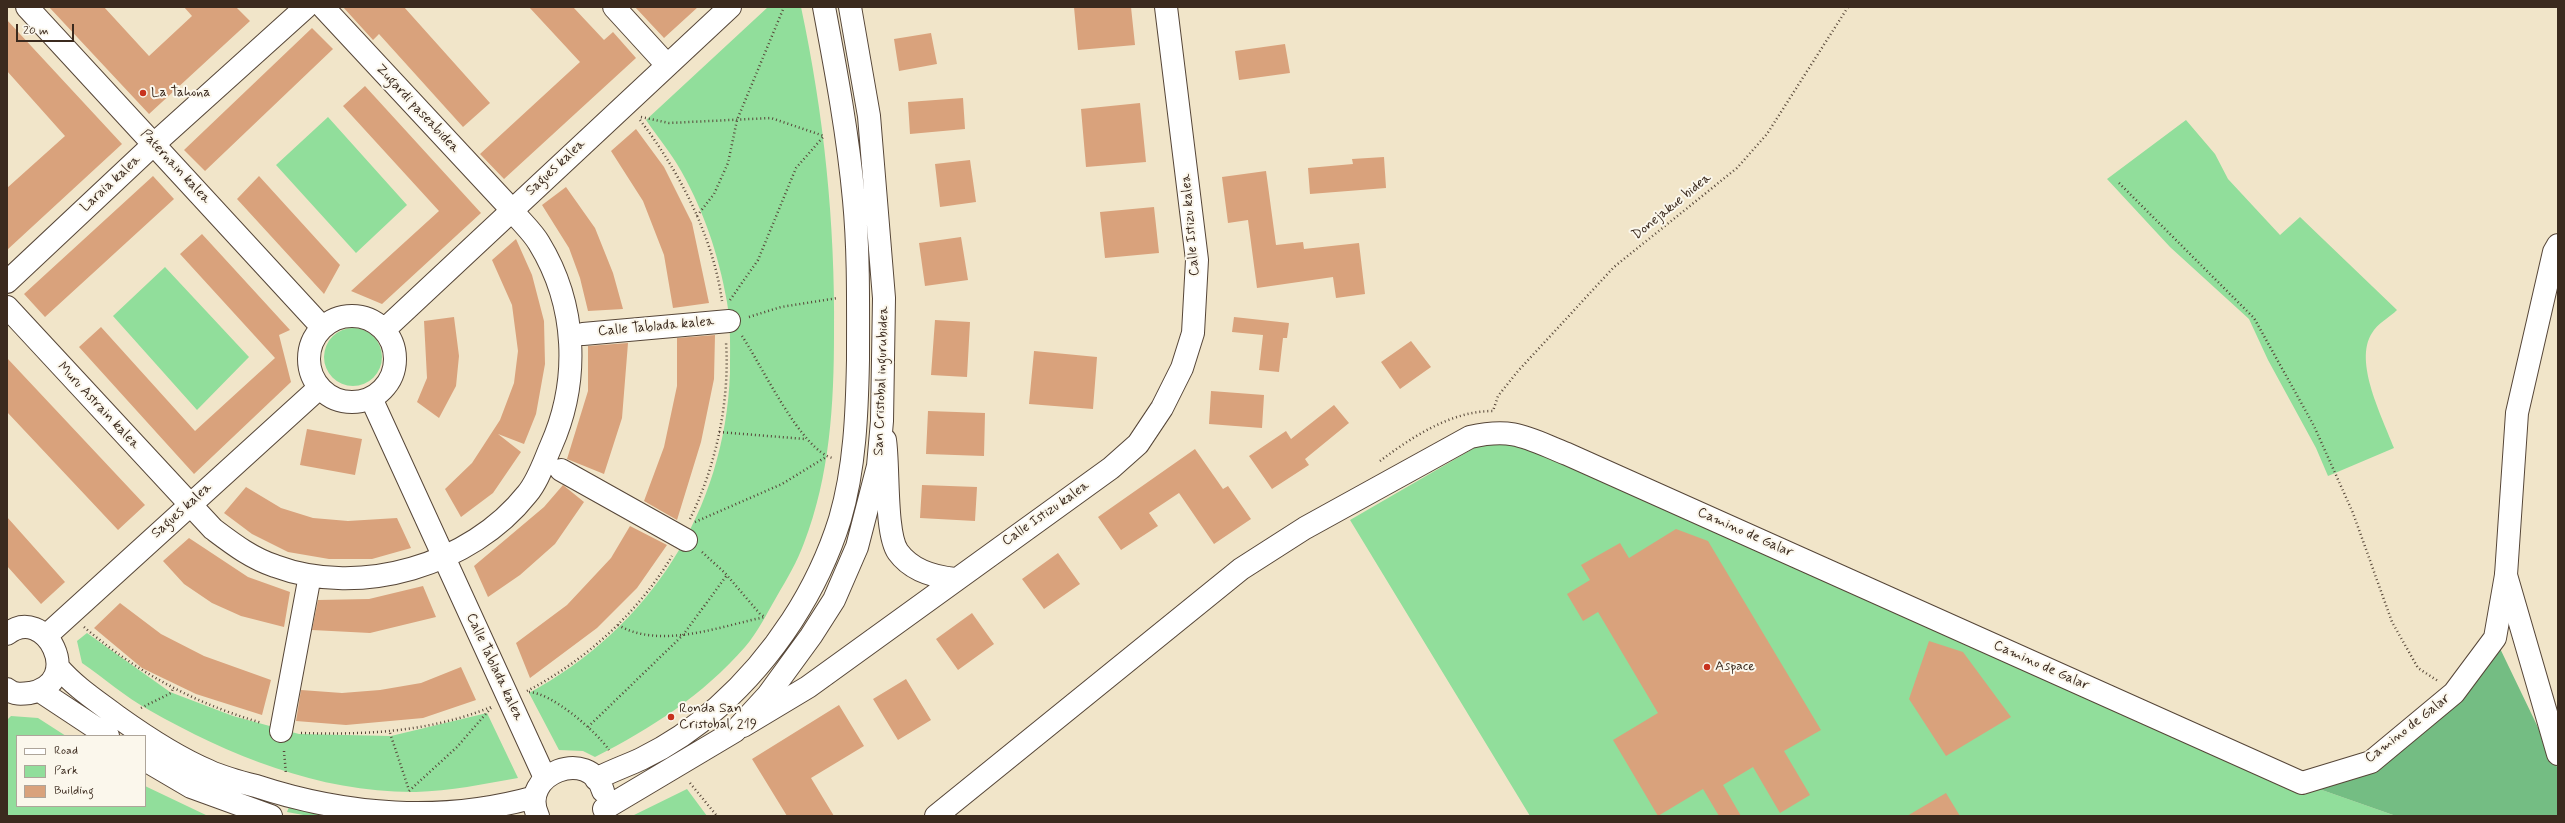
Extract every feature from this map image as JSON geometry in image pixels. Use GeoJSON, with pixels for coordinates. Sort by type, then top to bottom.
{"type":"FeatureCollection","features":[{"type":"Feature","properties":{"kind":"street","name":"Paternain kalea"},"geometry":{"type":"LineString","coordinates":[[27,7],[322,327]]}},
{"type":"Feature","properties":{"kind":"street","name":"Laraia kalea"},"geometry":{"type":"LineString","coordinates":[[7,282],[154,144],[306,7]]}},
{"type":"Feature","properties":{"kind":"street","name":"Zugardi paseabidea"},"geometry":{"type":"LineString","coordinates":[[323,7],[512,210]]}},
{"type":"Feature","properties":{"kind":"street"},"geometry":{"type":"LineString","coordinates":[[614,7],[667,65]]}},
{"type":"Feature","properties":{"kind":"street","name":"Sagues kalea"},"geometry":{"type":"LineString","coordinates":[[384,330],[730,7]]}},
{"type":"Feature","properties":{"kind":"street","name":"San Cristobal ingurubidea"},"geometry":{"type":"LineString","coordinates":[[596,779],[641,759],[671,741],[717,708],[749,676],[800,608],[822,566],[840,518],[849,477],[856,411],[858,299],[855,202],[846,125],[824,7]]}},
{"type":"Feature","properties":{"kind":"street","name":"San Cristobal ingurubidea"},"geometry":{"type":"LineString","coordinates":[[603,813],[735,731],[768,695],[811,636],[834,600],[857,546],[868,509],[878,466],[882,421],[884,298],[878,207],[869,116],[850,7]]}},
{"type":"Feature","properties":{"kind":"street","name":"Calle Istizu kalea"},"geometry":{"type":"LineString","coordinates":[[735,731],[808,687],[910,615],[955,579],[1111,468],[1138,444],[1162,408],[1182,368],[1192,333],[1197,260],[1166,7]]}},
{"type":"Feature","properties":{"kind":"street"},"geometry":{"type":"LineString","coordinates":[[190,504],[213,529],[243,552],[276,567],[334,579],[361,577],[413,568],[443,557],[470,544],[502,520],[528,493],[550,448],[565,407],[570,373],[570,328],[562,292],[538,242],[512,210]]}},
{"type":"Feature","properties":{"kind":"street"},"geometry":{"type":"LineString","coordinates":[[2558,245],[2554,252],[2517,413],[2506,575],[2558,754]]}},
{"type":"Feature","properties":{"kind":"street","name":"Muru Astrain kalea"},"geometry":{"type":"LineString","coordinates":[[7,308],[190,504]]}},
{"type":"Feature","properties":{"kind":"street"},"geometry":{"type":"LineString","coordinates":[[352,315],[368,318],[384,330],[392,343],[395,357],[390,380],[383,390],[371,398],[342,402],[319,388],[310,372],[308,355],[312,341],[322,327],[334,319],[352,315]]}},
{"type":"Feature","properties":{"kind":"street","name":"Calle Tablada kalea"},"geometry":{"type":"LineString","coordinates":[[583,334],[727,321]]}},
{"type":"Feature","properties":{"kind":"street","name":"Sagues kalea"},"geometry":{"type":"LineString","coordinates":[[46,636],[319,388]]}},
{"type":"Feature","properties":{"kind":"street","name":"Calle Tablada kalea"},"geometry":{"type":"LineString","coordinates":[[371,398],[443,557],[540,797]]}},
{"type":"Feature","properties":{"kind":"street"},"geometry":{"type":"LineString","coordinates":[[882,421],[888,464],[892,537],[899,553],[922,571],[937,577],[955,579]]}},
{"type":"Feature","properties":{"kind":"street","name":"Camino de Galar"},"geometry":{"type":"LineString","coordinates":[[936,816],[1241,570],[1306,528],[1470,437],[1492,432],[1520,435],[1567,454],[2302,783],[2371,762],[2454,693],[2495,638],[2506,575]]}},
{"type":"Feature","properties":{"kind":"street"},"geometry":{"type":"LineString","coordinates":[[561,470],[683,539]]}},
{"type":"Feature","properties":{"kind":"street"},"geometry":{"type":"LineString","coordinates":[[281,731],[308,586]]}},
{"type":"Feature","properties":{"kind":"street"},"geometry":{"type":"LineString","coordinates":[[8,631],[30,629],[46,636],[56,651],[58,667],[71,683],[145,735]]}},
{"type":"Feature","properties":{"kind":"street"},"geometry":{"type":"LineString","coordinates":[[7,689],[20,695],[40,691],[51,682],[58,667]]}},
{"type":"Feature","properties":{"kind":"street"},"geometry":{"type":"LineString","coordinates":[[40,691],[106,735]]}},
{"type":"Feature","properties":{"kind":"street"},"geometry":{"type":"LineString","coordinates":[[146,736],[209,771],[306,802],[381,814],[453,814],[505,806],[540,797],[565,767],[577,768],[588,772],[596,779],[602,789],[603,813]]}},
{"type":"Feature","properties":{"kind":"street"},"geometry":{"type":"LineString","coordinates":[[146,761],[192,788],[271,816]]}},
{"type":"Feature","properties":{"kind":"path"},"geometry":{"type":"LineString","coordinates":[[696,216],[714,194],[728,163],[737,120],[784,7]]}},
{"type":"Feature","properties":{"kind":"path","name":"Donejakue bidea"},"geometry":{"type":"LineString","coordinates":[[1493,411],[1498,396],[1518,371],[1614,267],[1737,168],[1767,134],[1798,89],[1848,7]]}},
{"type":"Feature","properties":{"kind":"path"},"geometry":{"type":"LineString","coordinates":[[637,116],[646,120],[669,122],[771,118],[824,136],[796,168],[758,260],[735,296],[727,303],[723,304],[720,282],[696,216],[687,190],[637,116]]}},
{"type":"Feature","properties":{"kind":"path"},"geometry":{"type":"LineString","coordinates":[[2119,183],[2254,318],[2314,426],[2353,513],[2392,622],[2418,668],[2454,693]]}},
{"type":"Feature","properties":{"kind":"path"},"geometry":{"type":"LineString","coordinates":[[727,321],[781,307],[835,298],[842,299]]}},
{"type":"Feature","properties":{"kind":"path"},"geometry":{"type":"LineString","coordinates":[[727,321],[752,352],[805,439],[826,457],[761,494],[687,524],[709,471],[719,432],[726,364],[727,321]]}},
{"type":"Feature","properties":{"kind":"path"},"geometry":{"type":"LineString","coordinates":[[719,432],[805,439]]}},
{"type":"Feature","properties":{"kind":"path"},"geometry":{"type":"LineString","coordinates":[[612,755],[588,727],[549,700],[526,691],[582,656],[617,625],[649,589],[683,539],[712,559],[760,614],[765,617],[683,636],[657,636],[617,625]]}},
{"type":"Feature","properties":{"kind":"path"},"geometry":{"type":"LineString","coordinates":[[588,727],[683,636],[727,575]]}},
{"type":"Feature","properties":{"kind":"path"},"geometry":{"type":"LineString","coordinates":[[138,711],[143,706],[171,693],[173,688]]}},
{"type":"Feature","properties":{"kind":"path"},"geometry":{"type":"LineString","coordinates":[[410,791],[457,747],[491,707]]}},
{"type":"Feature","properties":{"kind":"path"},"geometry":{"type":"LineString","coordinates":[[281,731],[287,772],[285,779]]}},
{"type":"Feature","properties":{"kind":"path"},"geometry":{"type":"LineString","coordinates":[[390,732],[411,797]]}},
{"type":"Feature","properties":{"kind":"path"},"geometry":{"type":"LineString","coordinates":[[690,783],[717,816]]}},
{"type":"Feature","properties":{"kind":"green space"},"geometry":{"type":"Polygon","coordinates":[[[768,7],[801,7],[822,128],[830,210],[834,292],[833,386],[829,440],[820,492],[813,518],[795,564],[758,629],[745,647],[712,680],[676,709],[637,734],[595,757],[583,751],[559,750],[529,693],[572,666],[611,635],[644,599],[673,560],[696,517],[714,472],[725,423],[730,373],[730,329],[724,284],[714,248],[702,213],[694,196],[673,158],[646,120],[768,7]]]}},
{"type":"Feature","properties":{"kind":"green space"},"geometry":{"type":"Polygon","coordinates":[[[328,117],[407,205],[356,253],[276,165],[328,117]]]}},
{"type":"Feature","properties":{"kind":"green space"},"geometry":{"type":"Polygon","coordinates":[[[2186,120],[2215,154],[2228,179],[2280,235],[2300,217],[2397,310],[2380,324],[2372,333],[2367,345],[2366,359],[2368,374],[2377,406],[2394,448],[2328,476],[2316,448],[2268,360],[2249,319],[2170,247],[2107,179],[2186,120]]]}},
{"type":"Feature","properties":{"kind":"green space"},"geometry":{"type":"Polygon","coordinates":[[[165,267],[249,357],[197,410],[113,316],[165,267]]]}},
{"type":"Feature","properties":{"kind":"green space"},"geometry":{"type":"Polygon","coordinates":[[[353,328],[364,330],[374,336],[380,346],[382,357],[380,368],[374,378],[364,384],[353,386],[342,384],[332,378],[326,368],[324,357],[326,346],[332,336],[342,330],[353,328]]]}},
{"type":"Feature","properties":{"kind":"green space"},"geometry":{"type":"Polygon","coordinates":[[[1502,432],[2302,783],[2396,816],[1530,816],[1350,520],[1502,432]]]}},
{"type":"Feature","properties":{"kind":"green space"},"geometry":{"type":"Polygon","coordinates":[[[87,633],[170,692],[233,716],[299,734],[391,736],[487,713],[518,778],[442,790],[416,792],[381,791],[311,779],[277,769],[180,727],[140,705],[123,693],[82,663],[77,641],[87,633]]]}},
{"type":"Feature","properties":{"kind":"green space"},"geometry":{"type":"Polygon","coordinates":[[[2495,638],[2558,769],[2558,816],[2396,816],[2302,783],[2371,762],[2495,638]]]}},
{"type":"Feature","properties":{"kind":"green space"},"geometry":{"type":"Polygon","coordinates":[[[11,716],[38,718],[64,735],[16,735],[16,807],[146,807],[146,786],[208,816],[9,816],[7,814],[7,720],[11,716]]]}},
{"type":"Feature","properties":{"kind":"green space"},"geometry":{"type":"Polygon","coordinates":[[[687,789],[707,816],[632,816],[687,789]]]}},
{"type":"Feature","properties":{"kind":"green space"},"geometry":{"type":"Polygon","coordinates":[[[289,807],[335,816],[309,816],[287,812],[289,807]]]}},
{"type":"Feature","properties":{"kind":"building"},"geometry":{"type":"Polygon","coordinates":[[[49,7],[104,7],[149,56],[192,16],[184,7],[236,7],[250,21],[149,114],[49,7]]]}},
{"type":"Feature","properties":{"kind":"building"},"geometry":{"type":"Polygon","coordinates":[[[343,7],[404,7],[490,103],[463,127],[379,34],[373,40],[343,7]]]}},
{"type":"Feature","properties":{"kind":"building"},"geometry":{"type":"Polygon","coordinates":[[[529,7],[573,7],[604,40],[613,32],[636,58],[504,179],[480,154],[580,62],[529,7]]]}},
{"type":"Feature","properties":{"kind":"building"},"geometry":{"type":"Polygon","coordinates":[[[635,7],[698,7],[664,38],[635,7]]]}},
{"type":"Feature","properties":{"kind":"building"},"geometry":{"type":"Polygon","coordinates":[[[1074,7],[1131,7],[1135,45],[1078,50],[1074,7]]]}},
{"type":"Feature","properties":{"kind":"building"},"geometry":{"type":"Polygon","coordinates":[[[7,20],[122,144],[7,250],[7,188],[65,136],[7,71],[7,20]]]}},
{"type":"Feature","properties":{"kind":"building"},"geometry":{"type":"Polygon","coordinates":[[[312,28],[333,49],[205,171],[184,150],[312,28]]]}},
{"type":"Feature","properties":{"kind":"building"},"geometry":{"type":"Polygon","coordinates":[[[931,33],[937,64],[899,71],[894,39],[931,33]]]}},
{"type":"Feature","properties":{"kind":"building"},"geometry":{"type":"Polygon","coordinates":[[[1285,44],[1290,73],[1239,80],[1235,51],[1285,44]]]}},
{"type":"Feature","properties":{"kind":"building"},"geometry":{"type":"Polygon","coordinates":[[[365,86],[481,213],[382,304],[351,291],[439,211],[343,106],[365,86]]]}},
{"type":"Feature","properties":{"kind":"building"},"geometry":{"type":"Polygon","coordinates":[[[963,98],[965,129],[910,134],[908,102],[963,98]]]}},
{"type":"Feature","properties":{"kind":"building"},"geometry":{"type":"Polygon","coordinates":[[[1140,103],[1146,162],[1086,167],[1081,109],[1140,103]]]}},
{"type":"Feature","properties":{"kind":"building"},"geometry":{"type":"Polygon","coordinates":[[[636,129],[664,167],[692,223],[709,303],[673,308],[664,255],[643,201],[611,151],[636,129]]]}},
{"type":"Feature","properties":{"kind":"building"},"geometry":{"type":"Polygon","coordinates":[[[1384,157],[1386,188],[1310,194],[1308,168],[1353,164],[1352,159],[1384,157]]]}},
{"type":"Feature","properties":{"kind":"building"},"geometry":{"type":"Polygon","coordinates":[[[970,160],[976,202],[940,207],[935,164],[970,160]]]}},
{"type":"Feature","properties":{"kind":"building"},"geometry":{"type":"Polygon","coordinates":[[[1266,171],[1276,245],[1303,242],[1304,249],[1359,243],[1365,294],[1336,298],[1333,277],[1257,288],[1248,220],[1228,223],[1222,177],[1266,171]]]}},
{"type":"Feature","properties":{"kind":"building"},"geometry":{"type":"Polygon","coordinates":[[[153,176],[174,199],[45,317],[24,294],[153,176]]]}},
{"type":"Feature","properties":{"kind":"building"},"geometry":{"type":"Polygon","coordinates":[[[259,176],[340,265],[324,294],[237,199],[259,176]]]}},
{"type":"Feature","properties":{"kind":"building"},"geometry":{"type":"Polygon","coordinates":[[[566,187],[595,228],[613,273],[623,309],[588,311],[580,278],[569,248],[542,205],[566,187]]]}},
{"type":"Feature","properties":{"kind":"building"},"geometry":{"type":"Polygon","coordinates":[[[1154,207],[1159,253],[1105,258],[1100,212],[1154,207]]]}},
{"type":"Feature","properties":{"kind":"building"},"geometry":{"type":"Polygon","coordinates":[[[202,234],[290,330],[279,335],[291,382],[194,474],[79,347],[101,327],[195,431],[275,358],[180,254],[202,234]]]}},
{"type":"Feature","properties":{"kind":"building"},"geometry":{"type":"Polygon","coordinates":[[[961,237],[968,280],[925,286],[919,243],[961,237]]]}},
{"type":"Feature","properties":{"kind":"building"},"geometry":{"type":"Polygon","coordinates":[[[516,239],[532,275],[544,321],[545,364],[536,414],[524,444],[498,434],[521,452],[493,493],[461,517],[445,489],[472,463],[500,420],[514,383],[518,351],[512,305],[492,260],[516,239]]]}},
{"type":"Feature","properties":{"kind":"building"},"geometry":{"type":"Polygon","coordinates":[[[454,317],[459,356],[456,386],[439,418],[417,402],[427,378],[424,321],[454,317]]]}},
{"type":"Feature","properties":{"kind":"building"},"geometry":{"type":"Polygon","coordinates":[[[1234,317],[1289,323],[1287,338],[1283,338],[1279,372],[1259,370],[1263,335],[1232,332],[1234,317]]]}},
{"type":"Feature","properties":{"kind":"building"},"geometry":{"type":"Polygon","coordinates":[[[935,320],[970,322],[967,377],[931,375],[935,320]]]}},
{"type":"Feature","properties":{"kind":"building"},"geometry":{"type":"Polygon","coordinates":[[[715,335],[714,379],[701,442],[677,520],[644,501],[664,447],[677,386],[677,338],[715,335]]]}},
{"type":"Feature","properties":{"kind":"building"},"geometry":{"type":"Polygon","coordinates":[[[1411,341],[1431,367],[1400,389],[1381,362],[1411,341]]]}},
{"type":"Feature","properties":{"kind":"building"},"geometry":{"type":"Polygon","coordinates":[[[628,343],[622,418],[604,474],[567,459],[588,391],[588,346],[628,343]]]}},
{"type":"Feature","properties":{"kind":"building"},"geometry":{"type":"Polygon","coordinates":[[[1034,351],[1097,357],[1093,409],[1029,404],[1034,351]]]}},
{"type":"Feature","properties":{"kind":"building"},"geometry":{"type":"Polygon","coordinates":[[[7,358],[145,505],[118,530],[7,412],[7,358]]]}},
{"type":"Feature","properties":{"kind":"building"},"geometry":{"type":"Polygon","coordinates":[[[1211,391],[1264,395],[1262,428],[1209,424],[1211,391]]]}},
{"type":"Feature","properties":{"kind":"building"},"geometry":{"type":"Polygon","coordinates":[[[1334,405],[1349,423],[1305,459],[1309,465],[1272,489],[1249,456],[1286,431],[1291,439],[1334,405]]]}},
{"type":"Feature","properties":{"kind":"building"},"geometry":{"type":"Polygon","coordinates":[[[928,411],[985,413],[984,456],[926,454],[928,411]]]}},
{"type":"Feature","properties":{"kind":"building"},"geometry":{"type":"Polygon","coordinates":[[[307,429],[362,439],[355,475],[300,465],[307,429]]]}},
{"type":"Feature","properties":{"kind":"building"},"geometry":{"type":"Polygon","coordinates":[[[1195,449],[1223,489],[1228,486],[1251,519],[1214,544],[1179,493],[1149,513],[1158,526],[1121,550],[1098,517],[1195,449]]]}},
{"type":"Feature","properties":{"kind":"building"},"geometry":{"type":"Polygon","coordinates":[[[563,485],[584,502],[555,544],[520,575],[488,597],[474,566],[544,507],[563,485]]]}},
{"type":"Feature","properties":{"kind":"building"},"geometry":{"type":"Polygon","coordinates":[[[922,485],[977,487],[975,521],[920,518],[922,485]]]}},
{"type":"Feature","properties":{"kind":"building"},"geometry":{"type":"Polygon","coordinates":[[[246,487],[281,508],[313,518],[348,521],[397,518],[411,548],[372,559],[329,559],[288,552],[252,534],[224,513],[246,487]]]}},
{"type":"Feature","properties":{"kind":"building"},"geometry":{"type":"Polygon","coordinates":[[[7,517],[65,582],[41,604],[7,566],[7,517]]]}},
{"type":"Feature","properties":{"kind":"building"},"geometry":{"type":"Polygon","coordinates":[[[630,526],[667,545],[637,588],[597,628],[530,678],[516,643],[567,605],[611,558],[630,526]]]}},
{"type":"Feature","properties":{"kind":"building","name":"Aspace"},"geometry":{"type":"Polygon","coordinates":[[[1676,529],[1708,541],[1821,730],[1784,751],[1810,795],[1780,813],[1753,767],[1723,785],[1741,816],[1719,816],[1703,789],[1658,816],[1613,740],[1658,713],[1598,612],[1583,621],[1567,594],[1590,580],[1581,565],[1620,543],[1629,558],[1676,529]]]}},
{"type":"Feature","properties":{"kind":"building"},"geometry":{"type":"Polygon","coordinates":[[[189,538],[248,577],[290,592],[284,627],[241,616],[212,603],[184,584],[163,561],[189,538]]]}},
{"type":"Feature","properties":{"kind":"building"},"geometry":{"type":"Polygon","coordinates":[[[1058,553],[1080,584],[1044,609],[1022,579],[1058,553]]]}},
{"type":"Feature","properties":{"kind":"building"},"geometry":{"type":"Polygon","coordinates":[[[423,586],[436,617],[370,633],[312,630],[318,600],[369,599],[423,586]]]}},
{"type":"Feature","properties":{"kind":"building"},"geometry":{"type":"Polygon","coordinates":[[[120,603],[161,634],[204,656],[271,680],[262,715],[196,694],[142,668],[94,628],[120,603]]]}},
{"type":"Feature","properties":{"kind":"building"},"geometry":{"type":"Polygon","coordinates":[[[972,613],[994,644],[958,670],[936,639],[972,613]]]}},
{"type":"Feature","properties":{"kind":"building"},"geometry":{"type":"Polygon","coordinates":[[[1929,641],[1963,652],[2011,717],[1946,756],[1909,699],[1929,641]]]}},
{"type":"Feature","properties":{"kind":"building"},"geometry":{"type":"Polygon","coordinates":[[[461,667],[476,700],[423,718],[346,725],[296,721],[301,690],[342,693],[380,690],[421,683],[461,667]]]}},
{"type":"Feature","properties":{"kind":"building"},"geometry":{"type":"Polygon","coordinates":[[[906,679],[931,720],[898,740],[873,699],[906,679]]]}},
{"type":"Feature","properties":{"kind":"building"},"geometry":{"type":"Polygon","coordinates":[[[839,705],[864,746],[811,778],[834,816],[787,816],[752,759],[839,705]]]}},
{"type":"Feature","properties":{"kind":"building"},"geometry":{"type":"Polygon","coordinates":[[[1946,793],[1960,816],[1907,816],[1946,793]]]}},
{"type":"Feature","properties":{"kind":"place","name":"La Tahona"},"geometry":{"type":"Point","coordinates":[143,93]}},
{"type":"Feature","properties":{"kind":"place","name":"Aspace"},"geometry":{"type":"Point","coordinates":[1707,667]}},
{"type":"Feature","properties":{"kind":"place","name":"Ronda San Cristobal, 219"},"geometry":{"type":"Point","coordinates":[671,717]}}]}
